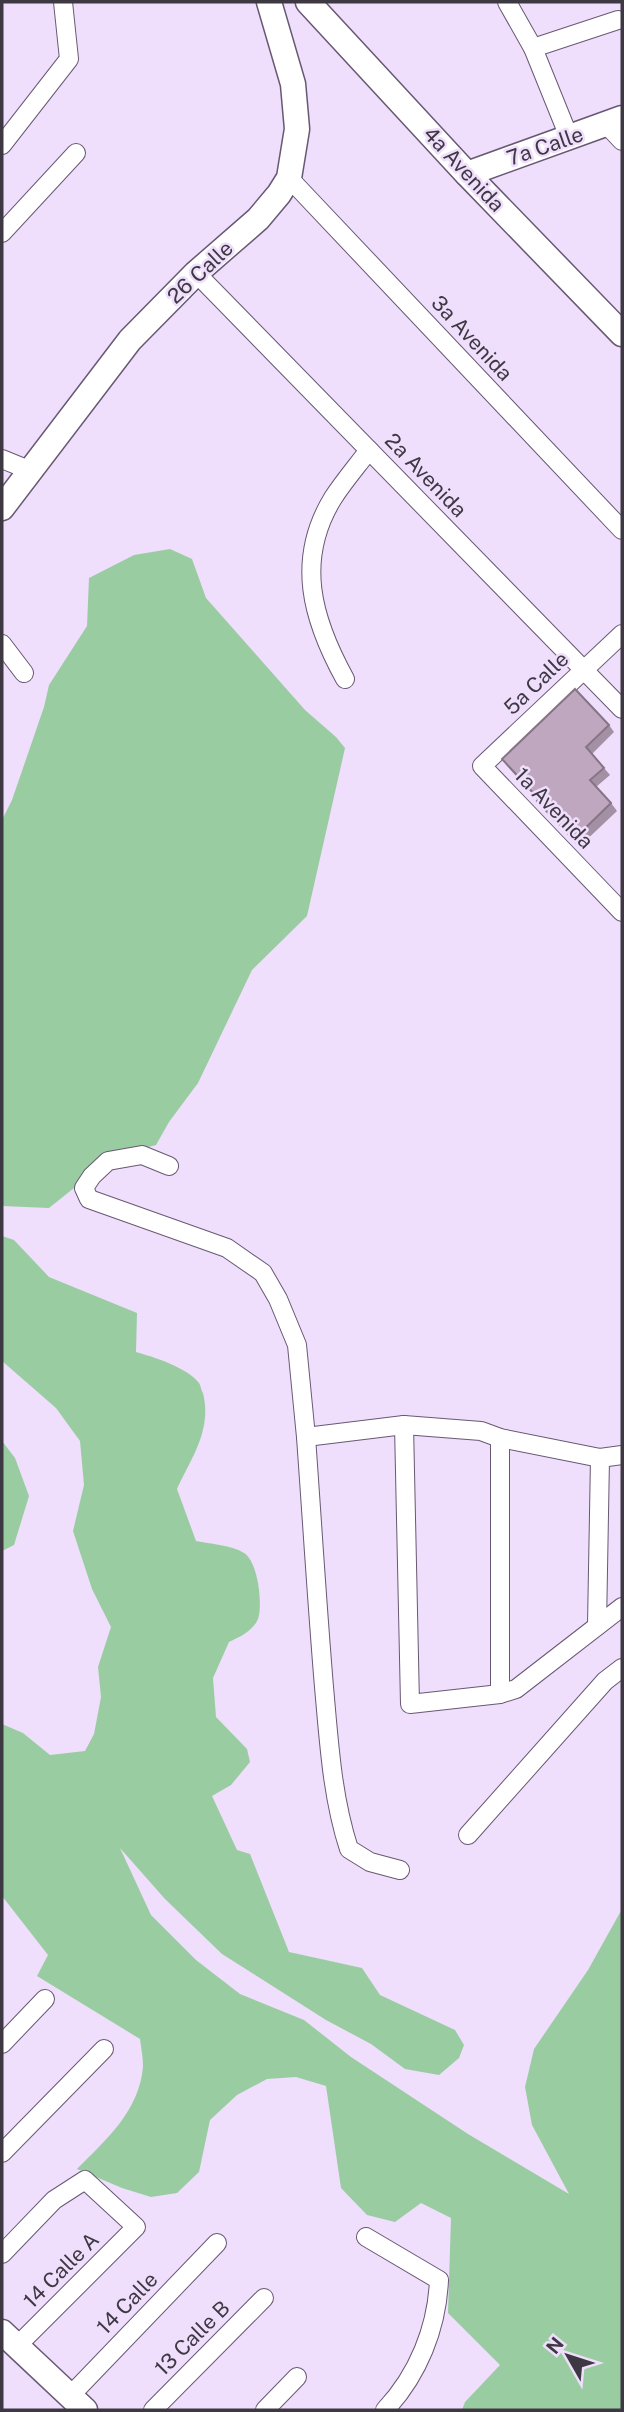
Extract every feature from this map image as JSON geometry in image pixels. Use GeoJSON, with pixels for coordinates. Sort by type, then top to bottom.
{"type":"FeatureCollection","features":[{"type":"Feature","properties":{"kind":"street"},"geometry":{"type":"LineString","coordinates":[[2,145],[69,58],[63,2]]}},
{"type":"Feature","properties":{"kind":"street","name":"26 Calle"},"geometry":{"type":"LineString","coordinates":[[2,508],[130,340],[196,273],[258,219],[289,178],[297,129],[293,84],[269,2]]}},
{"type":"Feature","properties":{"kind":"street"},"geometry":{"type":"LineString","coordinates":[[507,2],[533,48],[569,137]]}},
{"type":"Feature","properties":{"kind":"street","name":"4a Avenida"},"geometry":{"type":"LineString","coordinates":[[314,4],[467,174],[622,334]]}},
{"type":"Feature","properties":{"kind":"street"},"geometry":{"type":"LineString","coordinates":[[533,48],[618,20]]}},
{"type":"Feature","properties":{"kind":"street","name":"7a Calle"},"geometry":{"type":"LineString","coordinates":[[467,174],[569,137],[617,128]]}},
{"type":"Feature","properties":{"kind":"street"},"geometry":{"type":"LineString","coordinates":[[2,233],[76,153]]}},
{"type":"Feature","properties":{"kind":"street","name":"3a Avenida"},"geometry":{"type":"LineString","coordinates":[[289,178],[622,530]]}},
{"type":"Feature","properties":{"kind":"street","name":"2a Avenida"},"geometry":{"type":"LineString","coordinates":[[196,273],[622,709]]}},
{"type":"Feature","properties":{"kind":"street"},"geometry":{"type":"LineString","coordinates":[[345,678],[319,626],[313,599],[312,561],[318,529],[333,498],[369,450]]}},
{"type":"Feature","properties":{"kind":"street"},"geometry":{"type":"LineString","coordinates":[[2,459],[29,470]]}},
{"type":"Feature","properties":{"kind":"street","name":"5a Calle"},"geometry":{"type":"LineString","coordinates":[[482,766],[622,634]]}},
{"type":"Feature","properties":{"kind":"street"},"geometry":{"type":"LineString","coordinates":[[2,644],[24,673]]}},
{"type":"Feature","properties":{"kind":"street","name":"1a Avenida"},"geometry":{"type":"LineString","coordinates":[[482,766],[622,912]]}},
{"type":"Feature","properties":{"kind":"street"},"geometry":{"type":"LineString","coordinates":[[169,1166],[142,1155],[108,1161],[92,1176],[85,1188],[89,1199],[227,1248],[263,1273],[278,1298],[297,1345],[322,1661],[339,1818],[349,1849],[370,1862],[400,1870]]}},
{"type":"Feature","properties":{"kind":"street"},"geometry":{"type":"LineString","coordinates":[[306,1437],[404,1425],[481,1431],[500,1438],[600,1458],[622,1455]]}},
{"type":"Feature","properties":{"kind":"street"},"geometry":{"type":"LineString","coordinates":[[404,1425],[410,1704],[500,1694],[516,1689],[622,1607]]}},
{"type":"Feature","properties":{"kind":"street"},"geometry":{"type":"LineString","coordinates":[[500,1438],[500,1694]]}},
{"type":"Feature","properties":{"kind":"street"},"geometry":{"type":"LineString","coordinates":[[597,1626],[600,1458]]}},
{"type":"Feature","properties":{"kind":"street"},"geometry":{"type":"LineString","coordinates":[[468,1835],[605,1681],[622,1668]]}},
{"type":"Feature","properties":{"kind":"street"},"geometry":{"type":"LineString","coordinates":[[2,2044],[45,1999]]}},
{"type":"Feature","properties":{"kind":"street"},"geometry":{"type":"LineString","coordinates":[[2,2153],[104,2049]]}},
{"type":"Feature","properties":{"kind":"street","name":"14 Calle A"},"geometry":{"type":"LineString","coordinates":[[2,2254],[54,2200],[85,2180],[136,2227],[9,2339]]}},
{"type":"Feature","properties":{"kind":"street"},"geometry":{"type":"LineString","coordinates":[[366,2237],[439,2280],[429,2338],[400,2394],[385,2410]]}},
{"type":"Feature","properties":{"kind":"street","name":"14 Calle"},"geometry":{"type":"LineString","coordinates":[[77,2403],[217,2243]]}},
{"type":"Feature","properties":{"kind":"street","name":"13 Calle B"},"geometry":{"type":"LineString","coordinates":[[153,2410],[264,2298]]}},
{"type":"Feature","properties":{"kind":"street"},"geometry":{"type":"LineString","coordinates":[[9,2339],[77,2403]]}},
{"type":"Feature","properties":{"kind":"street"},"geometry":{"type":"LineString","coordinates":[[265,2410],[297,2377]]}},
{"type":"Feature","properties":{"kind":"green space"},"geometry":{"type":"Polygon","coordinates":[[[170,549],[192,559],[206,598],[305,710],[345,748],[307,916],[252,970],[198,1083],[169,1122],[156,1145],[127,1153],[105,1152],[83,1174],[74,1188],[49,1208],[2,1206],[2,820],[12,800],[49,685],[87,626],[89,578],[134,555],[170,549]]]}},
{"type":"Feature","properties":{"kind":"green space"},"geometry":{"type":"Polygon","coordinates":[[[2,1236],[14,1240],[49,1277],[137,1313],[136,1352],[179,1368],[199,1384],[205,1406],[203,1431],[177,1489],[196,1541],[233,1548],[249,1558],[256,1574],[260,1604],[256,1623],[246,1633],[229,1642],[213,1678],[216,1717],[247,1749],[250,1762],[231,1785],[212,1796],[237,1850],[250,1854],[289,1952],[362,1968],[380,1995],[455,2030],[464,2045],[459,2058],[439,2075],[405,2069],[371,2044],[326,2020],[222,1954],[165,1899],[120,1848],[151,1915],[196,1960],[240,1994],[304,2020],[351,2057],[468,2134],[569,2194],[532,2125],[525,2087],[534,2049],[588,1970],[622,1909],[622,2410],[462,2410],[465,2402],[500,2365],[448,2313],[451,2218],[421,2203],[395,2222],[367,2215],[341,2188],[326,2086],[296,2077],[267,2079],[237,2095],[210,2120],[199,2172],[177,2193],[151,2197],[77,2169],[120,2123],[135,2097],[143,2066],[140,2039],[37,1976],[48,1955],[2,1896],[2,1724],[23,1733],[50,1755],[85,1751],[94,1734],[101,1697],[98,1667],[111,1627],[92,1589],[73,1531],[84,1485],[80,1441],[56,1408],[2,1361],[2,1236]]]}},
{"type":"Feature","properties":{"kind":"green space"},"geometry":{"type":"Polygon","coordinates":[[[2,1441],[15,1458],[29,1496],[14,1545],[2,1551],[2,1441]]]}},
{"type":"Feature","properties":{"kind":"building"},"geometry":{"type":"Polygon","coordinates":[[[575,689],[609,725],[586,747],[604,768],[590,780],[611,803],[574,839],[502,759],[575,689]]]}}]}
